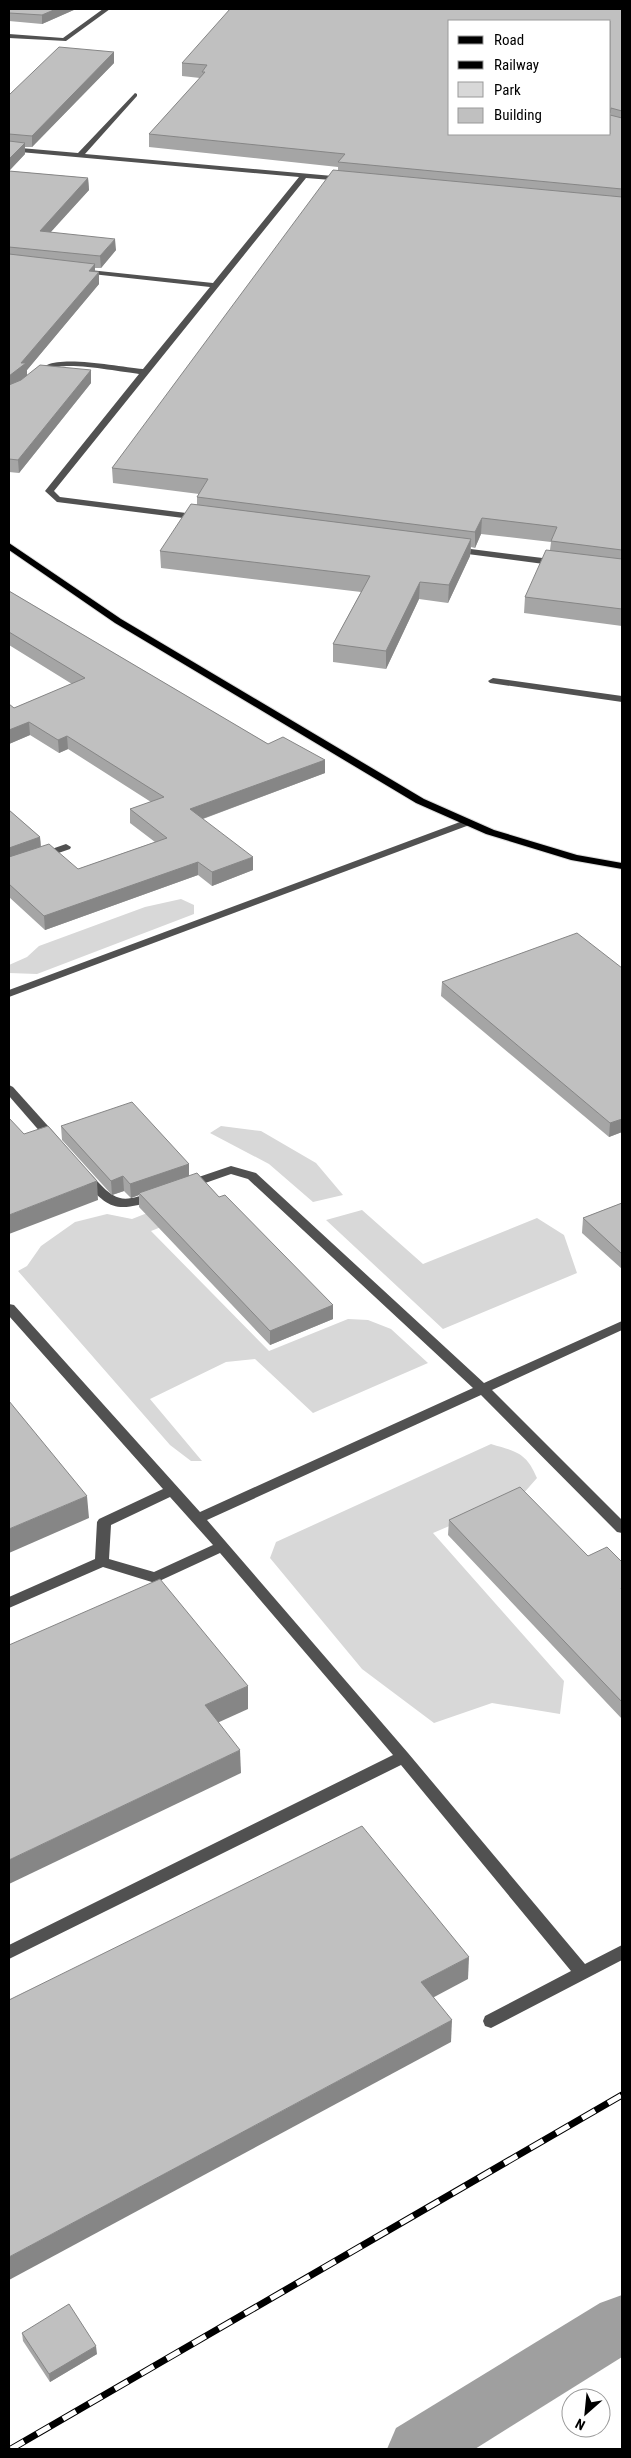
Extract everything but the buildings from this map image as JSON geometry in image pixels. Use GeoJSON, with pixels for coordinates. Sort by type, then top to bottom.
{"type":"FeatureCollection","features":[{"type":"Feature","properties":{"kind":"main road"},"geometry":{"type":"LineString","coordinates":[[9,546],[118,621],[420,801],[490,832],[575,858],[622,866]]}},
{"type":"Feature","properties":{"kind":"lane"},"geometry":{"type":"LineString","coordinates":[[9,36],[64,40],[107,9]]}},
{"type":"Feature","properties":{"kind":"lane"},"geometry":{"type":"LineString","coordinates":[[80,155],[135,95]]}},
{"type":"Feature","properties":{"kind":"lane"},"geometry":{"type":"LineString","coordinates":[[9,149],[352,180]]}},
{"type":"Feature","properties":{"kind":"lane"},"geometry":{"type":"LineString","coordinates":[[213,519],[56,499],[50,491],[304,175]]}},
{"type":"Feature","properties":{"kind":"lane"},"geometry":{"type":"LineString","coordinates":[[78,270],[215,285]]}},
{"type":"Feature","properties":{"kind":"lane"},"geometry":{"type":"LineString","coordinates":[[9,394],[18,392],[38,372],[55,364],[145,372]]}},
{"type":"Feature","properties":{"kind":"lane"},"geometry":{"type":"LineString","coordinates":[[447,549],[574,565]]}},
{"type":"Feature","properties":{"kind":"lane"},"geometry":{"type":"LineString","coordinates":[[493,681],[622,699]]}},
{"type":"Feature","properties":{"kind":"lane"},"geometry":{"type":"LineString","coordinates":[[9,994],[468,822]]}},
{"type":"Feature","properties":{"kind":"lane"},"geometry":{"type":"LineString","coordinates":[[9,867],[66,847]]}},
{"type":"Feature","properties":{"kind":"lane"},"geometry":{"type":"LineString","coordinates":[[9,1089],[61,1148]]}},
{"type":"Feature","properties":{"kind":"lane"},"geometry":{"type":"LineString","coordinates":[[74,1163],[107,1200],[124,1206],[232,1170],[252,1176],[482,1388],[622,1528]]}},
{"type":"Feature","properties":{"kind":"lane"},"geometry":{"type":"LineString","coordinates":[[9,1308],[222,1546],[404,1757],[584,1973]]}},
{"type":"Feature","properties":{"kind":"lane"},"geometry":{"type":"LineString","coordinates":[[197,1519],[622,1325]]}},
{"type":"Feature","properties":{"kind":"lane"},"geometry":{"type":"LineString","coordinates":[[102,1562],[104,1522],[172,1491]]}},
{"type":"Feature","properties":{"kind":"lane"},"geometry":{"type":"LineString","coordinates":[[9,1603],[102,1562],[155,1578],[222,1546]]}},
{"type":"Feature","properties":{"kind":"lane"},"geometry":{"type":"LineString","coordinates":[[9,1952],[404,1757]]}},
{"type":"Feature","properties":{"kind":"lane"},"geometry":{"type":"LineString","coordinates":[[491,2021],[622,1952]]}},
{"type":"Feature","properties":{"kind":"green space"},"geometry":{"type":"Polygon","coordinates":[[[181,899],[194,905],[194,914],[37,974],[9,973],[9,965],[27,957],[39,946],[145,907],[181,899]]]}},
{"type":"Feature","properties":{"kind":"green space"},"geometry":{"type":"Polygon","coordinates":[[[221,1126],[261,1131],[316,1163],[343,1195],[313,1202],[269,1164],[210,1133],[221,1126]]]}},
{"type":"Feature","properties":{"kind":"green space"},"geometry":{"type":"Polygon","coordinates":[[[211,1188],[224,1202],[151,1231],[269,1351],[348,1319],[368,1320],[391,1329],[428,1363],[313,1413],[255,1359],[226,1362],[150,1399],[202,1461],[191,1461],[170,1445],[18,1271],[27,1266],[41,1246],[75,1222],[107,1214],[132,1219],[211,1188]]]}},
{"type":"Feature","properties":{"kind":"green space"},"geometry":{"type":"Polygon","coordinates":[[[362,1210],[423,1264],[537,1218],[564,1235],[577,1273],[443,1329],[326,1220],[362,1210]]]}},
{"type":"Feature","properties":{"kind":"green space"},"geometry":{"type":"Polygon","coordinates":[[[491,1444],[520,1454],[529,1463],[537,1478],[522,1495],[433,1533],[564,1681],[560,1714],[492,1703],[434,1723],[362,1669],[270,1558],[276,1542],[491,1444]]]}},
{"type":"Feature","properties":{"kind":"waterway"},"geometry":{"type":"LineString","coordinates":[[419,2449],[622,2323]]}},
{"type":"Feature","properties":{"kind":"railway"},"geometry":{"type":"LineString","coordinates":[[11,2449],[622,2095]]}}]}
